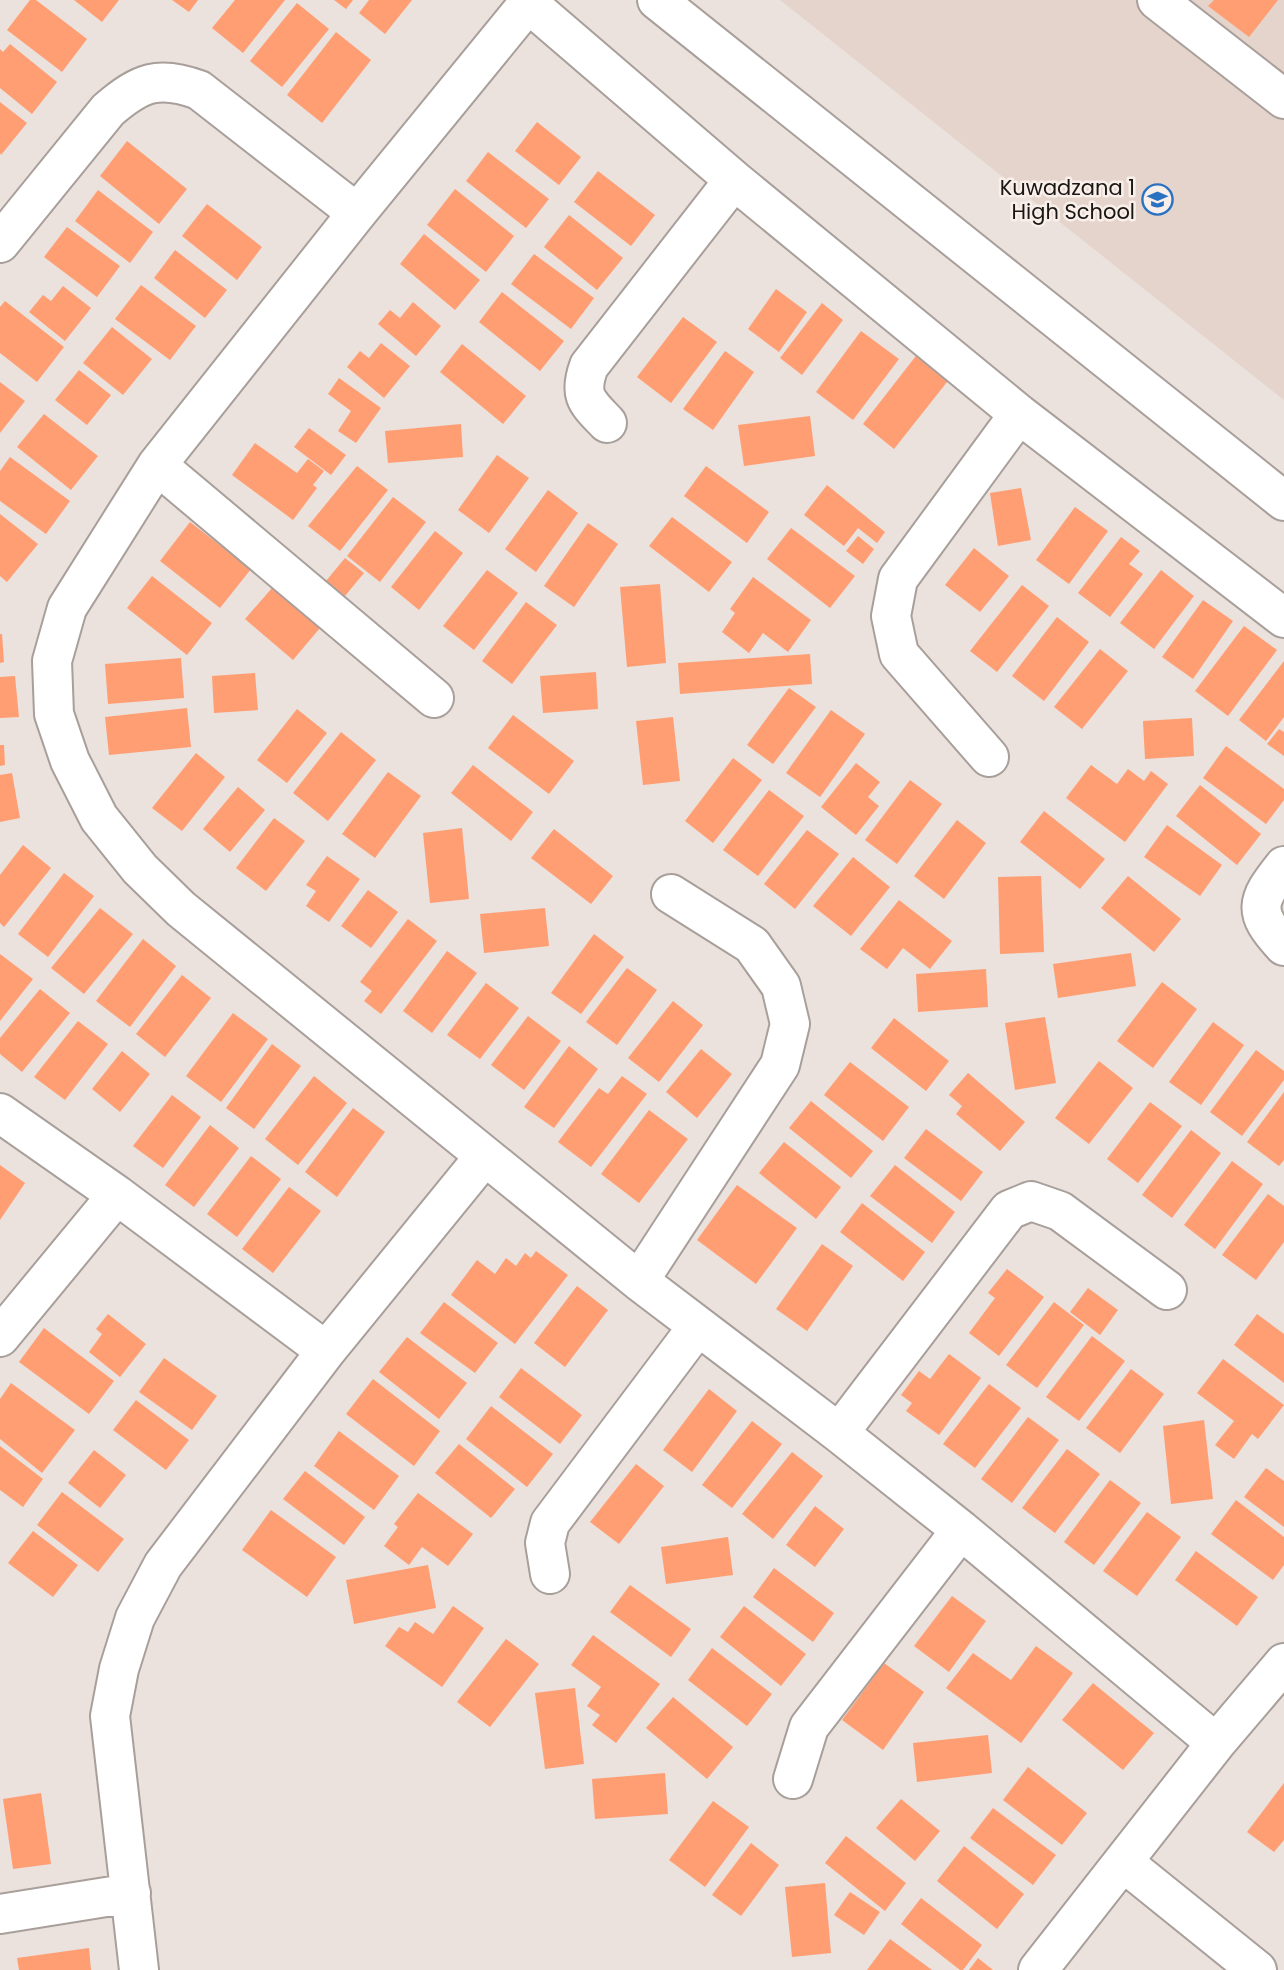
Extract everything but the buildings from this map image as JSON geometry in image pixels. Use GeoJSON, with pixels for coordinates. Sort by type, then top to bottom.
{"type":"FeatureCollection","features":[{"type":"Feature","properties":{"kind":"street"},"geometry":{"type":"LineString","coordinates":[[657,0],[1284,501]]}},
{"type":"Feature","properties":{"kind":"street"},"geometry":{"type":"LineString","coordinates":[[1157,0],[1284,99]]}},
{"type":"Feature","properties":{"kind":"street"},"geometry":{"type":"LineString","coordinates":[[1216,1743],[961,1530],[839,1433],[639,1281],[164,893],[140,869],[99,818],[70,761],[54,714],[51,662],[67,608],[157,466],[357,213],[530,2],[734,180],[1020,414],[1284,618]]}},
{"type":"Feature","properties":{"kind":"street"},"geometry":{"type":"LineString","coordinates":[[0,243],[108,110],[144,85],[162,81],[179,82],[199,90],[357,213]]}},
{"type":"Feature","properties":{"kind":"street"},"geometry":{"type":"LineString","coordinates":[[607,423],[586,402],[583,389],[589,366],[734,180]]}},
{"type":"Feature","properties":{"kind":"street"},"geometry":{"type":"LineString","coordinates":[[989,757],[900,654],[891,616],[898,579],[1020,414]]}},
{"type":"Feature","properties":{"kind":"street"},"geometry":{"type":"LineString","coordinates":[[157,466],[433,698]]}},
{"type":"Feature","properties":{"kind":"street"},"geometry":{"type":"LineString","coordinates":[[1284,866],[1265,890],[1261,910],[1271,932],[1284,946]]}},
{"type":"Feature","properties":{"kind":"street"},"geometry":{"type":"LineString","coordinates":[[639,1281],[780,1065],[790,1024],[781,986],[752,944],[671,894]]}},
{"type":"Feature","properties":{"kind":"street"},"geometry":{"type":"LineString","coordinates":[[0,1113],[117,1195],[326,1351]]}},
{"type":"Feature","properties":{"kind":"street"},"geometry":{"type":"LineString","coordinates":[[139,1970],[110,1716],[119,1669],[135,1618],[163,1564],[326,1351],[484,1157]]}},
{"type":"Feature","properties":{"kind":"street"},"geometry":{"type":"LineString","coordinates":[[0,1337],[117,1195]]}},
{"type":"Feature","properties":{"kind":"street"},"geometry":{"type":"LineString","coordinates":[[839,1433],[1009,1210],[1031,1200],[1060,1212],[1167,1290]]}},
{"type":"Feature","properties":{"kind":"street"},"geometry":{"type":"LineString","coordinates":[[550,1574],[545,1543],[550,1523],[698,1326]]}},
{"type":"Feature","properties":{"kind":"street"},"geometry":{"type":"LineString","coordinates":[[793,1779],[809,1727],[961,1530]]}},
{"type":"Feature","properties":{"kind":"street"},"geometry":{"type":"LineString","coordinates":[[1038,1970],[1216,1743],[1284,1663]]}},
{"type":"Feature","properties":{"kind":"street"},"geometry":{"type":"LineString","coordinates":[[1123,1862],[1257,1970]]}},
{"type":"Feature","properties":{"kind":"street"},"geometry":{"type":"LineString","coordinates":[[0,1914],[131,1893]]}},
{"type":"Feature","properties":{"kind":"shaded area","name":"Kuwadzana 1 High School"},"geometry":{"type":"Polygon","coordinates":[[[780,0],[1284,0],[1284,400],[780,0]]]}},
{"type":"Feature","properties":{"kind":"place","name":"Kuwadzana 1 High School"},"geometry":{"type":"Point","coordinates":[1158,200]}}]}
